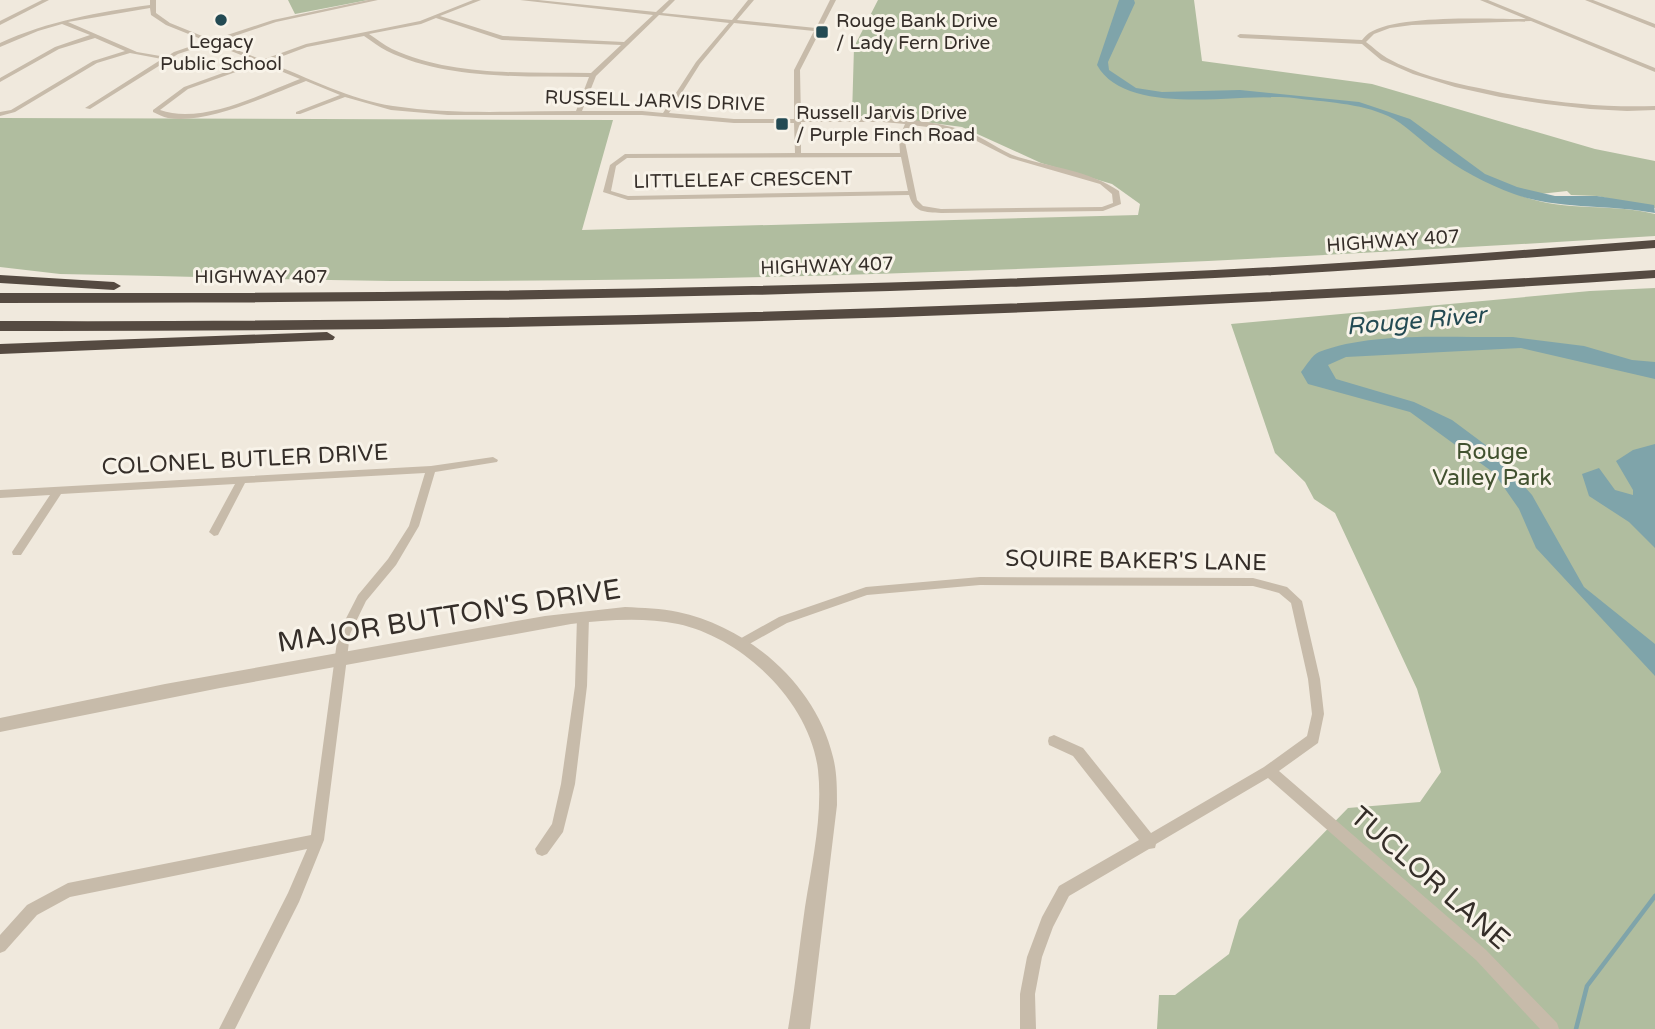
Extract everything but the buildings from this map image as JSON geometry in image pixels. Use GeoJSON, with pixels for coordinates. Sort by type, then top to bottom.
{"type":"FeatureCollection","features":[{"type":"Feature","properties":{"kind":"highway","name":"HIGHWAY 407"},"geometry":{"type":"LineString","coordinates":[[0,298],[335,297],[780,289],[1174,276],[1655,244]]}},
{"type":"Feature","properties":{"kind":"highway"},"geometry":{"type":"LineString","coordinates":[[0,326],[537,323],[1089,306],[1655,274]]}},
{"type":"Feature","properties":{"kind":"highway"},"geometry":{"type":"LineString","coordinates":[[0,279],[249,289],[335,297]]}},
{"type":"Feature","properties":{"kind":"highway"},"geometry":{"type":"LineString","coordinates":[[0,349],[463,331],[537,323]]}},
{"type":"Feature","properties":{"kind":"street"},"geometry":{"type":"LineString","coordinates":[[0,23],[46,0]]}},
{"type":"Feature","properties":{"kind":"street"},"geometry":{"type":"LineString","coordinates":[[88,108],[165,58],[275,21],[374,0]]}},
{"type":"Feature","properties":{"kind":"street"},"geometry":{"type":"LineString","coordinates":[[306,79],[212,114],[165,114],[155,111],[186,88],[306,46],[366,35],[437,17],[478,0]]}},
{"type":"Feature","properties":{"kind":"street"},"geometry":{"type":"LineString","coordinates":[[523,0],[817,30]]}},
{"type":"Feature","properties":{"kind":"street"},"geometry":{"type":"LineString","coordinates":[[563,5],[569,0]]}},
{"type":"Feature","properties":{"kind":"street"},"geometry":{"type":"LineString","coordinates":[[578,113],[593,75],[673,0]]}},
{"type":"Feature","properties":{"kind":"street"},"geometry":{"type":"LineString","coordinates":[[666,114],[698,63],[751,0]]}},
{"type":"Feature","properties":{"kind":"street"},"geometry":{"type":"LineString","coordinates":[[798,156],[797,70],[833,0]]}},
{"type":"Feature","properties":{"kind":"street"},"geometry":{"type":"LineString","coordinates":[[1483,0],[1655,70]]}},
{"type":"Feature","properties":{"kind":"street"},"geometry":{"type":"LineString","coordinates":[[1588,0],[1655,26]]}},
{"type":"Feature","properties":{"kind":"street"},"geometry":{"type":"LineString","coordinates":[[0,45],[63,22],[152,3]]}},
{"type":"Feature","properties":{"kind":"street","name":"RUSSELL JARVIS DRIVE"},"geometry":{"type":"LineString","coordinates":[[152,3],[156,18],[345,95],[391,108],[448,113],[666,114],[734,121],[883,120],[909,123],[965,133],[1012,157],[1102,183],[1116,193],[1117,204],[1112,208],[941,211],[918,207],[910,193]]}},
{"type":"Feature","properties":{"kind":"street"},"geometry":{"type":"LineString","coordinates":[[437,17],[502,38],[626,44]]}},
{"type":"Feature","properties":{"kind":"street"},"geometry":{"type":"LineString","coordinates":[[1363,42],[1372,30],[1396,24],[1533,21]]}},
{"type":"Feature","properties":{"kind":"street"},"geometry":{"type":"LineString","coordinates":[[63,22],[131,51],[165,58]]}},
{"type":"Feature","properties":{"kind":"street"},"geometry":{"type":"LineString","coordinates":[[366,35],[387,48],[452,70],[593,75]]}},
{"type":"Feature","properties":{"kind":"street"},"geometry":{"type":"LineString","coordinates":[[0,80],[57,48],[94,36]]}},
{"type":"Feature","properties":{"kind":"street"},"geometry":{"type":"LineString","coordinates":[[1240,36],[1363,42],[1378,57],[1395,66],[1472,87],[1570,106],[1607,109],[1655,108]]}},
{"type":"Feature","properties":{"kind":"street"},"geometry":{"type":"LineString","coordinates":[[0,114],[13,111],[95,62],[131,51]]}},
{"type":"Feature","properties":{"kind":"street"},"geometry":{"type":"LineString","coordinates":[[298,113],[345,95]]}},
{"type":"Feature","properties":{"kind":"street"},"geometry":{"type":"LineString","coordinates":[[380,115],[391,108]]}},
{"type":"Feature","properties":{"kind":"street"},"geometry":{"type":"LineString","coordinates":[[909,123],[902,138],[910,193]]}},
{"type":"Feature","properties":{"kind":"street","name":"LITTLELEAF CRESCENT"},"geometry":{"type":"LineString","coordinates":[[904,155],[625,156],[613,165],[607,192],[628,198],[910,193]]}},
{"type":"Feature","properties":{"kind":"street","name":"COLONEL BUTLER DRIVE"},"geometry":{"type":"LineString","coordinates":[[0,494],[430,468],[493,460]]}},
{"type":"Feature","properties":{"kind":"street"},"geometry":{"type":"LineString","coordinates":[[227,1029],[295,897],[317,840],[344,634],[352,616],[393,562],[414,526],[430,468]]}},
{"type":"Feature","properties":{"kind":"street"},"geometry":{"type":"LineString","coordinates":[[214,532],[242,480]]}},
{"type":"Feature","properties":{"kind":"street"},"geometry":{"type":"LineString","coordinates":[[17,552],[58,490]]}},
{"type":"Feature","properties":{"kind":"street","name":"SQUIRE BAKER'S LANE"},"geometry":{"type":"LineString","coordinates":[[740,644],[783,620],[866,591],[980,581],[1253,582],[1283,590],[1296,601],[1314,678],[1318,714],[1313,739],[1269,771],[1150,843],[1109,862],[1064,891],[1048,918],[1035,956],[1026,1017],[1028,1029]]}},
{"type":"Feature","properties":{"kind":"street","name":"MAJOR BUTTON'S DRIVE"},"geometry":{"type":"LineString","coordinates":[[0,725],[340,659],[583,617],[652,614],[698,625],[740,644],[771,667],[813,726],[825,757],[827,815],[824,857],[799,1029]]}},
{"type":"Feature","properties":{"kind":"street"},"geometry":{"type":"LineString","coordinates":[[542,849],[558,827],[568,784],[580,686],[583,617]]}},
{"type":"Feature","properties":{"kind":"street"},"geometry":{"type":"LineString","coordinates":[[1054,741],[1078,752],[1150,843]]}},
{"type":"Feature","properties":{"kind":"street","name":"TUCLOR LANE"},"geometry":{"type":"LineString","coordinates":[[1269,771],[1482,955],[1551,1029]]}},
{"type":"Feature","properties":{"kind":"street"},"geometry":{"type":"LineString","coordinates":[[0,946],[32,910],[68,890],[317,840]]}},
{"type":"Feature","properties":{"kind":"green space"},"geometry":{"type":"Polygon","coordinates":[[[288,0],[368,0],[295,14],[288,0]]]}},
{"type":"Feature","properties":{"kind":"green space"},"geometry":{"type":"Polygon","coordinates":[[[878,0],[1194,0],[1202,61],[1372,84],[1595,149],[1655,161],[1655,208],[1597,196],[1571,195],[1567,191],[1522,196],[1554,204],[1655,214],[1655,236],[1046,268],[589,280],[343,280],[60,274],[0,267],[0,118],[613,120],[582,230],[1138,215],[1140,204],[1112,184],[1041,163],[962,127],[880,116],[852,116],[854,47],[878,0]]]}},
{"type":"Feature","properties":{"kind":"green space","name":"Rouge Valley Park"},"geometry":{"type":"Polygon","coordinates":[[[1655,288],[1655,1029],[1157,1029],[1159,995],[1175,995],[1229,954],[1239,920],[1348,808],[1420,802],[1441,772],[1417,689],[1335,513],[1314,499],[1305,482],[1275,453],[1231,324],[1590,291],[1655,288]]]}},
{"type":"Feature","properties":{"kind":"water"},"geometry":{"type":"Polygon","coordinates":[[[1119,0],[1134,0],[1135,3],[1108,62],[1109,70],[1136,88],[1162,92],[1240,90],[1359,102],[1410,119],[1485,174],[1517,187],[1555,196],[1597,196],[1654,205],[1655,213],[1566,205],[1514,194],[1483,181],[1454,164],[1394,119],[1366,108],[1294,98],[1188,100],[1159,98],[1133,92],[1112,82],[1097,65],[1119,0]]]}},
{"type":"Feature","properties":{"kind":"water"},"geometry":{"type":"Polygon","coordinates":[[[1414,337],[1513,337],[1584,346],[1632,360],[1655,362],[1655,379],[1521,348],[1346,357],[1328,365],[1336,379],[1414,402],[1452,420],[1491,449],[1532,495],[1584,587],[1655,644],[1655,676],[1536,548],[1519,509],[1494,473],[1410,412],[1308,384],[1301,372],[1319,352],[1363,341],[1414,337]]]}},
{"type":"Feature","properties":{"kind":"water"},"geometry":{"type":"Polygon","coordinates":[[[1655,444],[1655,548],[1629,522],[1589,496],[1582,474],[1599,468],[1615,490],[1633,495],[1633,490],[1616,461],[1633,450],[1655,444]]]}},
{"type":"Feature","properties":{"kind":"waterway"},"geometry":{"type":"LineString","coordinates":[[1576,1029],[1587,986],[1655,896]]}},
{"type":"Feature","properties":{"kind":"place","name":"Legacy Public School"},"geometry":{"type":"Point","coordinates":[221,20]}},
{"type":"Feature","properties":{"kind":"place","name":"Rouge Bank Drive / Lady Fern Drive"},"geometry":{"type":"Point","coordinates":[822,32]}},
{"type":"Feature","properties":{"kind":"place","name":"Russell Jarvis Drive / Purple Finch Road"},"geometry":{"type":"Point","coordinates":[782,124]}},
{"type":"Feature","properties":{"kind":"water label","name":"Rouge River"},"geometry":{"type":"Point","coordinates":[1416,321]}}]}
